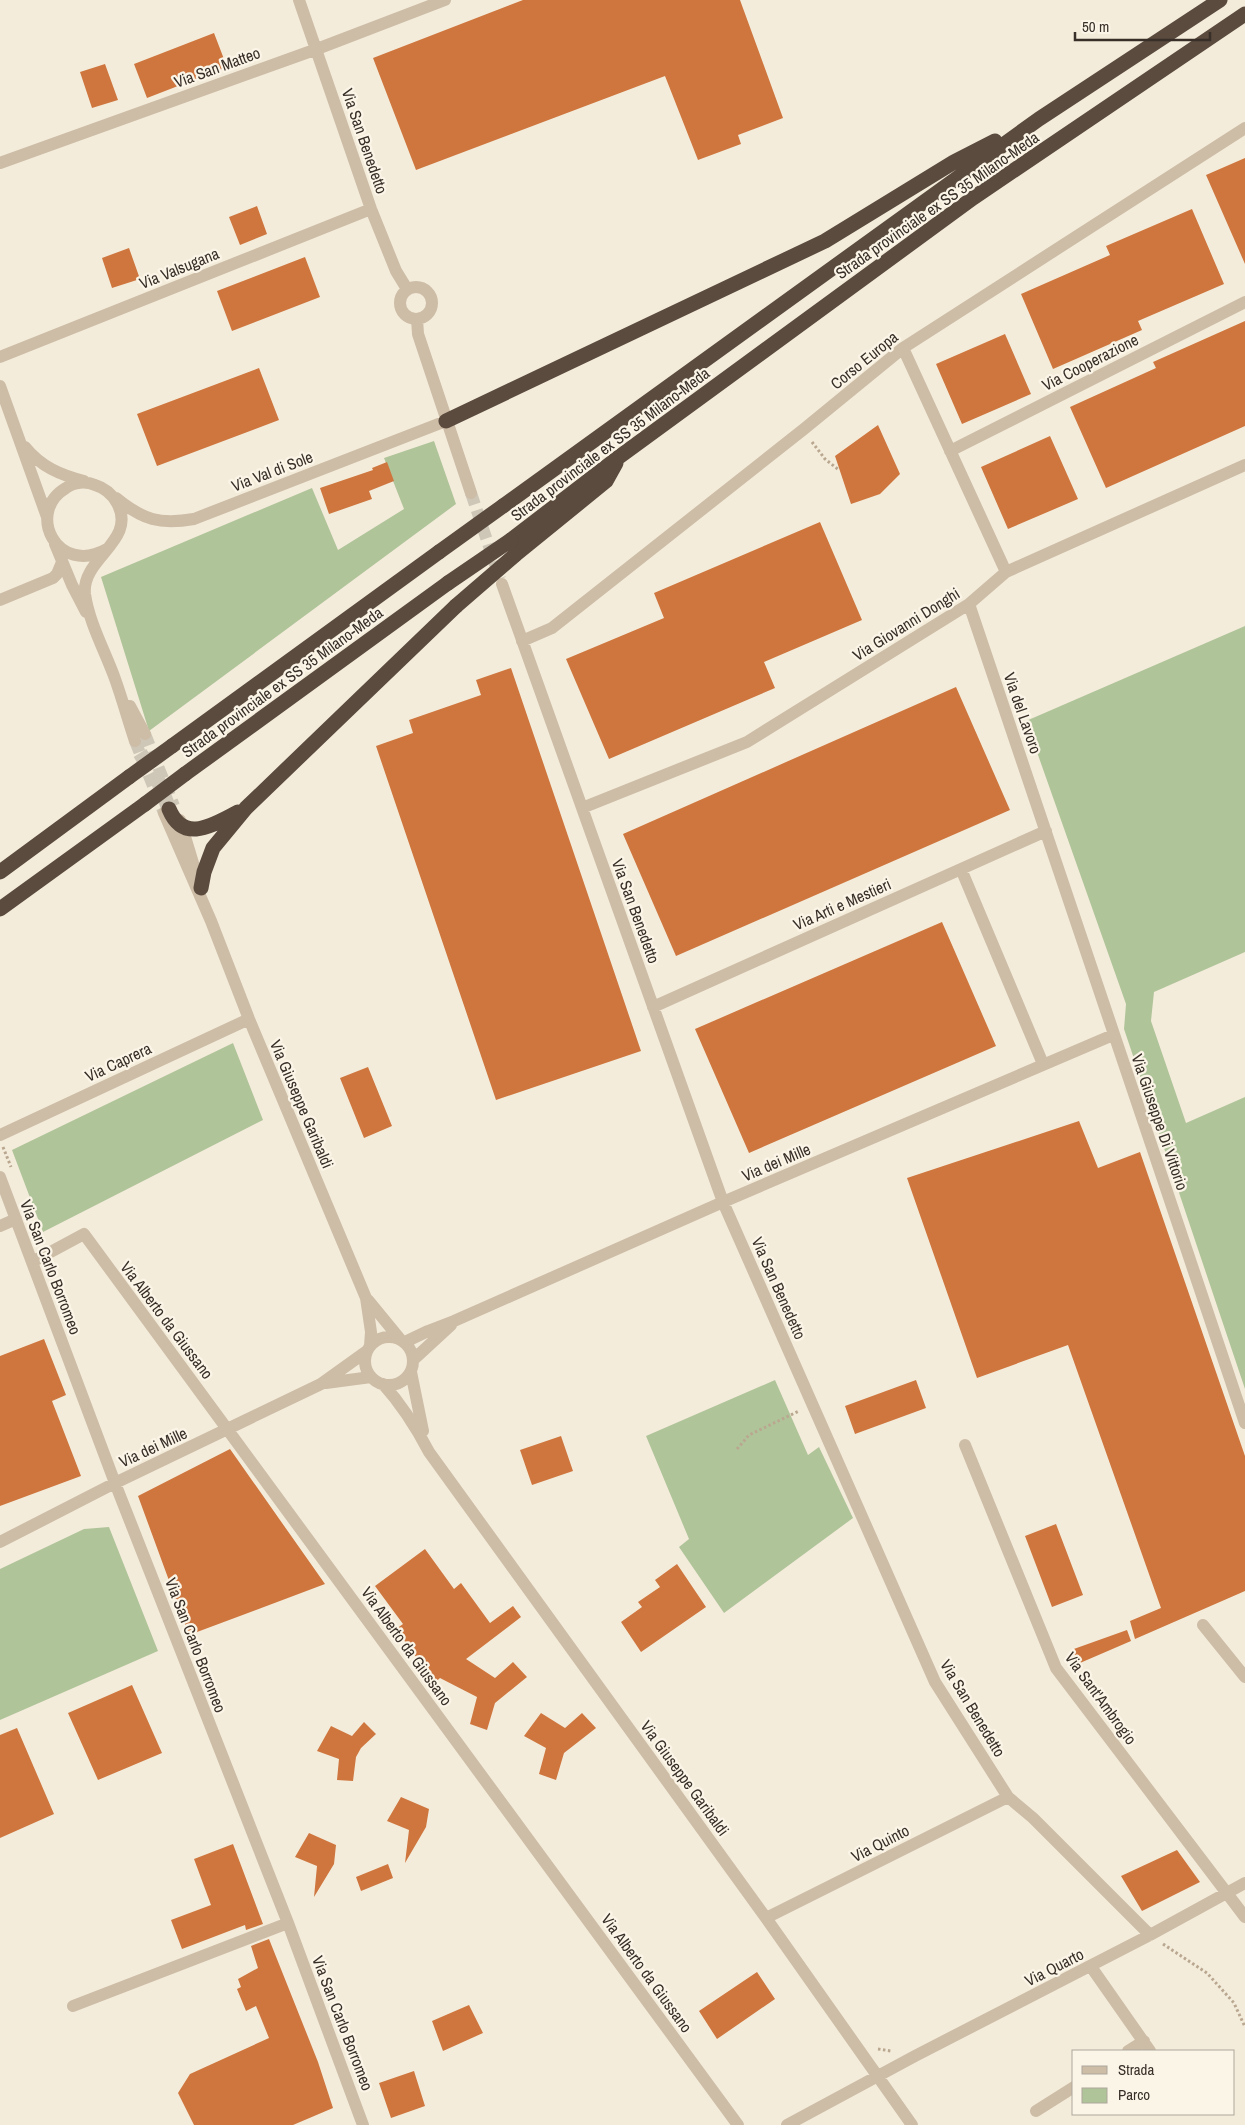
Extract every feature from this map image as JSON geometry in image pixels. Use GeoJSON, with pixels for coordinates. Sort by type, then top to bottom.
{"type":"FeatureCollection","features":[{"type":"Feature","properties":{"kind":"highway","name":"Strada provinciale ex SS 35 Milano-Meda"},"geometry":{"type":"LineString","coordinates":[[0,872],[1039,119],[1220,0]]}},
{"type":"Feature","properties":{"kind":"highway","name":"Strada provinciale ex SS 35 Milano-Meda"},"geometry":{"type":"LineString","coordinates":[[0,909],[448,583],[513,547],[619,457],[973,198],[1245,14]]}},
{"type":"Feature","properties":{"kind":"highway"},"geometry":{"type":"LineString","coordinates":[[446,421],[825,241],[954,162],[1039,119]]}},
{"type":"Feature","properties":{"kind":"highway"},"geometry":{"type":"LineString","coordinates":[[201,888],[204,872],[213,848],[246,808],[456,606],[513,547]]}},
{"type":"Feature","properties":{"kind":"highway"},"geometry":{"type":"LineString","coordinates":[[169,809],[175,820],[183,827],[195,829],[209,826],[246,808]]}},
{"type":"Feature","properties":{"kind":"street","name":"Via San Benedetto"},"geometry":{"type":"LineString","coordinates":[[299,0],[371,208],[396,271],[407,289]]}},
{"type":"Feature","properties":{"kind":"street","name":"Via San Matteo"},"geometry":{"type":"LineString","coordinates":[[0,163],[317,49],[445,0]]}},
{"type":"Feature","properties":{"kind":"street","name":"Corso Europa"},"geometry":{"type":"LineString","coordinates":[[522,641],[552,628],[804,429],[903,348],[1245,128]]}},
{"type":"Feature","properties":{"kind":"street","name":"Via Valsugana"},"geometry":{"type":"LineString","coordinates":[[0,357],[371,208]]}},
{"type":"Feature","properties":{"kind":"street"},"geometry":{"type":"LineString","coordinates":[[413,287],[424,289],[431,298],[432,304],[427,315],[417,320],[404,314],[400,308],[399,301],[407,289],[413,287]]}},
{"type":"Feature","properties":{"kind":"street","name":"Via Cooperazione"},"geometry":{"type":"LineString","coordinates":[[950,451],[1245,302]]}},
{"type":"Feature","properties":{"kind":"street"},"geometry":{"type":"LineString","coordinates":[[417,320],[418,334],[471,493]]}},
{"type":"Feature","properties":{"kind":"street"},"geometry":{"type":"LineString","coordinates":[[903,348],[1006,572]]}},
{"type":"Feature","properties":{"kind":"street"},"geometry":{"type":"LineString","coordinates":[[0,386],[47,518],[48,530],[76,595],[94,625]]}},
{"type":"Feature","properties":{"kind":"street","name":"Via Val di Sole"},"geometry":{"type":"LineString","coordinates":[[112,495],[141,516],[158,522],[194,519],[446,421]]}},
{"type":"Feature","properties":{"kind":"street"},"geometry":{"type":"LineString","coordinates":[[18,437],[36,459],[50,469],[102,487],[112,495],[119,505],[122,517],[118,535],[94,563],[85,581],[88,606],[94,625],[140,738]]}},
{"type":"Feature","properties":{"kind":"street","name":"Via Giovanni Donghi"},"geometry":{"type":"LineString","coordinates":[[582,808],[747,742],[969,604],[1006,572],[1245,465]]}},
{"type":"Feature","properties":{"kind":"street"},"geometry":{"type":"LineString","coordinates":[[47,518],[50,506],[56,495],[66,487],[78,483],[90,483]]}},
{"type":"Feature","properties":{"kind":"street"},"geometry":{"type":"LineString","coordinates":[[54,542],[73,556],[97,555],[107,549]]}},
{"type":"Feature","properties":{"kind":"street"},"geometry":{"type":"LineString","coordinates":[[0,600],[53,578],[57,574],[62,562]]}},
{"type":"Feature","properties":{"kind":"street","name":"Via San Benedetto"},"geometry":{"type":"LineString","coordinates":[[502,584],[723,1202],[935,1682],[1008,1797],[1033,1818],[1150,1935]]}},
{"type":"Feature","properties":{"kind":"street","name":"Via del Lavoro"},"geometry":{"type":"LineString","coordinates":[[969,604],[1046,831]]}},
{"type":"Feature","properties":{"kind":"street","name":"Via Giuseppe Garibaldi"},"geometry":{"type":"LineString","coordinates":[[169,809],[249,1019],[366,1298],[371,1332],[369,1348]]}},
{"type":"Feature","properties":{"kind":"street","name":"Via Giuseppe Garibaldi"},"geometry":{"type":"LineString","coordinates":[[183,827],[211,921]]}},
{"type":"Feature","properties":{"kind":"street","name":"Via Arti e Mestieri"},"geometry":{"type":"LineString","coordinates":[[653,1007],[1046,831]]}},
{"type":"Feature","properties":{"kind":"street","name":"Via Giuseppe Di Vittorio"},"geometry":{"type":"LineString","coordinates":[[1046,831],[1245,1423]]}},
{"type":"Feature","properties":{"kind":"street"},"geometry":{"type":"LineString","coordinates":[[961,868],[1043,1064]]}},
{"type":"Feature","properties":{"kind":"street","name":"Via Caprera"},"geometry":{"type":"LineString","coordinates":[[0,1135],[249,1019]]}},
{"type":"Feature","properties":{"kind":"street","name":"Via dei Mille"},"geometry":{"type":"LineString","coordinates":[[402,1340],[454,1321],[723,1202],[1113,1035]]}},
{"type":"Feature","properties":{"kind":"street","name":"Via San Carlo Borromeo"},"geometry":{"type":"LineString","coordinates":[[0,1177],[115,1483],[288,1923],[364,2125]]}},
{"type":"Feature","properties":{"kind":"street"},"geometry":{"type":"LineString","coordinates":[[0,1226],[16,1219]]}},
{"type":"Feature","properties":{"kind":"street","name":"Via Alberto da Giussano"},"geometry":{"type":"LineString","coordinates":[[32,1262],[84,1234],[738,2125]]}},
{"type":"Feature","properties":{"kind":"street","name":"Via Giuseppe Garibaldi"},"geometry":{"type":"LineString","coordinates":[[366,1298],[402,1340]]}},
{"type":"Feature","properties":{"kind":"street","name":"Via dei Mille"},"geometry":{"type":"LineString","coordinates":[[412,1366],[454,1321]]}},
{"type":"Feature","properties":{"kind":"street"},"geometry":{"type":"LineString","coordinates":[[384,1337],[402,1340],[410,1347],[412,1366],[399,1383],[383,1384],[371,1376],[366,1364],[369,1348],[384,1337]]}},
{"type":"Feature","properties":{"kind":"street","name":"Via dei Mille"},"geometry":{"type":"LineString","coordinates":[[0,1542],[115,1483],[321,1384],[369,1348]]}},
{"type":"Feature","properties":{"kind":"street","name":"Via Giuseppe Garibaldi"},"geometry":{"type":"LineString","coordinates":[[412,1366],[418,1410],[429,1452]]}},
{"type":"Feature","properties":{"kind":"street","name":"Via dei Mille"},"geometry":{"type":"LineString","coordinates":[[321,1384],[371,1376]]}},
{"type":"Feature","properties":{"kind":"street","name":"Via Giuseppe Garibaldi"},"geometry":{"type":"LineString","coordinates":[[383,1384],[398,1400],[416,1426],[429,1452],[766,1918],[876,2077],[912,2125]]}},
{"type":"Feature","properties":{"kind":"street","name":"Via Sant'Ambrogio"},"geometry":{"type":"LineString","coordinates":[[965,1445],[1056,1668],[1245,1917]]}},
{"type":"Feature","properties":{"kind":"street"},"geometry":{"type":"LineString","coordinates":[[1203,1625],[1245,1677]]}},
{"type":"Feature","properties":{"kind":"street","name":"Via Quinto"},"geometry":{"type":"LineString","coordinates":[[766,1918],[1008,1797]]}},
{"type":"Feature","properties":{"kind":"street","name":"Via Quarto"},"geometry":{"type":"LineString","coordinates":[[787,2125],[1150,1935],[1245,1883]]}},
{"type":"Feature","properties":{"kind":"street"},"geometry":{"type":"LineString","coordinates":[[73,2006],[288,1923]]}},
{"type":"Feature","properties":{"kind":"street","name":"Via Quarto"},"geometry":{"type":"LineString","coordinates":[[1094,1971],[1147,2046],[1132,2050]]}},
{"type":"Feature","properties":{"kind":"street"},"geometry":{"type":"LineString","coordinates":[[1036,2112],[1072,2088]]}},
{"type":"Feature","properties":{"kind":"path"},"geometry":{"type":"LineString","coordinates":[[804,429],[825,459],[839,470]]}},
{"type":"Feature","properties":{"kind":"path"},"geometry":{"type":"LineString","coordinates":[[737,1449],[749,1435],[812,1404]]}},
{"type":"Feature","properties":{"kind":"path"},"geometry":{"type":"LineString","coordinates":[[1150,1935],[1207,1973],[1234,2002],[1245,2027]]}},
{"type":"Feature","properties":{"kind":"green space"},"geometry":{"type":"Polygon","coordinates":[[[434,441],[456,504],[149,731],[101,577],[312,488],[338,550],[404,509],[384,458],[434,441]]]}},
{"type":"Feature","properties":{"kind":"green space"},"geometry":{"type":"Polygon","coordinates":[[[1245,626],[1245,952],[1154,992],[1151,1021],[1186,1123],[1245,1097],[1245,1389],[1124,1029],[1126,1004],[1026,721],[1245,626]]]}},
{"type":"Feature","properties":{"kind":"green space"},"geometry":{"type":"Polygon","coordinates":[[[233,1043],[263,1120],[43,1232],[12,1150],[233,1043]]]}},
{"type":"Feature","properties":{"kind":"green space"},"geometry":{"type":"Polygon","coordinates":[[[775,1380],[808,1455],[819,1447],[853,1518],[724,1613],[679,1547],[689,1539],[646,1436],[775,1380]]]}},
{"type":"Feature","properties":{"kind":"green space"},"geometry":{"type":"Polygon","coordinates":[[[109,1527],[158,1651],[0,1720],[0,1569],[84,1529],[109,1527]]]}},
{"type":"Feature","properties":{"kind":"building"},"geometry":{"type":"Polygon","coordinates":[[[523,0],[740,0],[783,118],[738,135],[741,144],[698,160],[665,76],[416,170],[373,58],[523,0]]]}},
{"type":"Feature","properties":{"kind":"building"},"geometry":{"type":"Polygon","coordinates":[[[214,33],[227,67],[147,98],[134,64],[214,33]]]}},
{"type":"Feature","properties":{"kind":"building"},"geometry":{"type":"Polygon","coordinates":[[[105,64],[118,100],[92,108],[80,72],[105,64]]]}},
{"type":"Feature","properties":{"kind":"building"},"geometry":{"type":"Polygon","coordinates":[[[1245,158],[1245,264],[1206,175],[1245,158]]]}},
{"type":"Feature","properties":{"kind":"building"},"geometry":{"type":"Polygon","coordinates":[[[257,206],[267,234],[240,245],[229,217],[257,206]]]}},
{"type":"Feature","properties":{"kind":"building"},"geometry":{"type":"Polygon","coordinates":[[[1192,209],[1224,284],[1138,321],[1142,330],[1053,369],[1021,294],[1110,255],[1106,246],[1192,209]]]}},
{"type":"Feature","properties":{"kind":"building"},"geometry":{"type":"Polygon","coordinates":[[[129,248],[140,279],[112,288],[102,258],[129,248]]]}},
{"type":"Feature","properties":{"kind":"building"},"geometry":{"type":"Polygon","coordinates":[[[305,257],[320,297],[232,331],[217,291],[305,257]]]}},
{"type":"Feature","properties":{"kind":"building"},"geometry":{"type":"Polygon","coordinates":[[[1245,321],[1245,426],[1106,488],[1070,407],[1156,368],[1153,362],[1245,321]]]}},
{"type":"Feature","properties":{"kind":"building"},"geometry":{"type":"Polygon","coordinates":[[[1005,334],[1031,394],[962,424],[936,364],[1005,334]]]}},
{"type":"Feature","properties":{"kind":"building"},"geometry":{"type":"Polygon","coordinates":[[[259,368],[279,420],[157,466],[137,414],[259,368]]]}},
{"type":"Feature","properties":{"kind":"building"},"geometry":{"type":"Polygon","coordinates":[[[878,425],[900,474],[880,494],[851,504],[835,456],[878,425]]]}},
{"type":"Feature","properties":{"kind":"building"},"geometry":{"type":"Polygon","coordinates":[[[1050,436],[1078,499],[1008,529],[981,467],[1050,436]]]}},
{"type":"Feature","properties":{"kind":"building"},"geometry":{"type":"Polygon","coordinates":[[[387,462],[394,481],[369,491],[372,499],[329,514],[320,488],[373,470],[372,468],[387,462]]]}},
{"type":"Feature","properties":{"kind":"building"},"geometry":{"type":"Polygon","coordinates":[[[820,522],[862,620],[764,662],[775,688],[609,759],[566,659],[664,618],[654,593],[820,522]]]}},
{"type":"Feature","properties":{"kind":"building"},"geometry":{"type":"Polygon","coordinates":[[[511,668],[641,1051],[496,1100],[376,746],[413,733],[409,720],[481,695],[476,680],[511,668]]]}},
{"type":"Feature","properties":{"kind":"building"},"geometry":{"type":"Polygon","coordinates":[[[956,687],[1010,810],[676,956],[623,834],[956,687]]]}},
{"type":"Feature","properties":{"kind":"building"},"geometry":{"type":"Polygon","coordinates":[[[942,922],[996,1046],[749,1153],[695,1029],[942,922]]]}},
{"type":"Feature","properties":{"kind":"building"},"geometry":{"type":"Polygon","coordinates":[[[368,1067],[392,1126],[364,1138],[340,1078],[368,1067]]]}},
{"type":"Feature","properties":{"kind":"building"},"geometry":{"type":"Polygon","coordinates":[[[1079,1121],[1098,1168],[1140,1152],[1245,1456],[1245,1591],[1135,1639],[1130,1621],[1161,1608],[1068,1345],[977,1378],[907,1178],[1079,1121]]]}},
{"type":"Feature","properties":{"kind":"building"},"geometry":{"type":"Polygon","coordinates":[[[44,1339],[66,1395],[52,1401],[81,1476],[0,1506],[0,1356],[44,1339]]]}},
{"type":"Feature","properties":{"kind":"building"},"geometry":{"type":"Polygon","coordinates":[[[916,1380],[926,1408],[855,1434],[845,1406],[916,1380]]]}},
{"type":"Feature","properties":{"kind":"building"},"geometry":{"type":"Polygon","coordinates":[[[561,1436],[573,1471],[532,1485],[520,1450],[561,1436]]]}},
{"type":"Feature","properties":{"kind":"building"},"geometry":{"type":"Polygon","coordinates":[[[230,1449],[325,1584],[189,1635],[138,1496],[230,1449]]]}},
{"type":"Feature","properties":{"kind":"building"},"geometry":{"type":"Polygon","coordinates":[[[1056,1524],[1083,1595],[1052,1607],[1025,1536],[1056,1524]]]}},
{"type":"Feature","properties":{"kind":"building"},"geometry":{"type":"Polygon","coordinates":[[[425,1549],[454,1589],[461,1583],[490,1623],[513,1606],[521,1617],[466,1659],[495,1678],[513,1662],[527,1677],[495,1703],[487,1730],[470,1724],[477,1697],[440,1678],[430,1687],[421,1675],[426,1671],[396,1629],[403,1624],[375,1586],[425,1549]]]}},
{"type":"Feature","properties":{"kind":"building"},"geometry":{"type":"Polygon","coordinates":[[[677,1564],[706,1607],[641,1652],[621,1622],[642,1607],[638,1602],[660,1587],[655,1580],[677,1564]]]}},
{"type":"Feature","properties":{"kind":"building"},"geometry":{"type":"Polygon","coordinates":[[[1127,1630],[1131,1641],[1080,1663],[1071,1650],[1127,1630]]]}},
{"type":"Feature","properties":{"kind":"building"},"geometry":{"type":"Polygon","coordinates":[[[132,1685],[162,1753],[98,1780],[68,1713],[132,1685]]]}},
{"type":"Feature","properties":{"kind":"building"},"geometry":{"type":"Polygon","coordinates":[[[541,1713],[565,1728],[582,1713],[596,1728],[564,1753],[556,1780],[539,1774],[546,1748],[524,1736],[541,1713]]]}},
{"type":"Feature","properties":{"kind":"building"},"geometry":{"type":"Polygon","coordinates":[[[364,1722],[376,1734],[361,1748],[356,1757],[353,1781],[337,1780],[339,1759],[317,1751],[331,1726],[352,1736],[364,1722]]]}},
{"type":"Feature","properties":{"kind":"building"},"geometry":{"type":"Polygon","coordinates":[[[17,1728],[54,1814],[0,1838],[0,1735],[17,1728]]]}},
{"type":"Feature","properties":{"kind":"building"},"geometry":{"type":"Polygon","coordinates":[[[401,1797],[429,1809],[426,1827],[405,1863],[409,1830],[387,1821],[401,1797]]]}},
{"type":"Feature","properties":{"kind":"building"},"geometry":{"type":"Polygon","coordinates":[[[309,1833],[336,1845],[334,1864],[314,1897],[317,1866],[295,1857],[309,1833]]]}},
{"type":"Feature","properties":{"kind":"building"},"geometry":{"type":"Polygon","coordinates":[[[233,1844],[263,1924],[246,1930],[245,1925],[182,1949],[171,1920],[211,1905],[194,1859],[233,1844]]]}},
{"type":"Feature","properties":{"kind":"building"},"geometry":{"type":"Polygon","coordinates":[[[1177,1850],[1200,1882],[1142,1911],[1121,1876],[1177,1850]]]}},
{"type":"Feature","properties":{"kind":"building"},"geometry":{"type":"Polygon","coordinates":[[[388,1864],[393,1878],[361,1891],[356,1877],[388,1864]]]}},
{"type":"Feature","properties":{"kind":"building"},"geometry":{"type":"Polygon","coordinates":[[[269,1939],[318,2062],[333,2108],[293,2125],[194,2125],[178,2093],[190,2074],[269,2038],[256,2006],[246,2011],[237,1989],[241,1987],[238,1979],[258,1968],[251,1946],[269,1939]]]}},
{"type":"Feature","properties":{"kind":"building"},"geometry":{"type":"Polygon","coordinates":[[[757,1972],[775,1999],[717,2039],[699,2011],[757,1972]]]}},
{"type":"Feature","properties":{"kind":"building"},"geometry":{"type":"Polygon","coordinates":[[[469,2005],[483,2033],[443,2051],[432,2021],[469,2005]]]}},
{"type":"Feature","properties":{"kind":"building"},"geometry":{"type":"Polygon","coordinates":[[[414,2071],[425,2106],[391,2118],[379,2083],[414,2071]]]}},
{"type":"Feature","properties":{"kind":"tunnel"},"geometry":{"type":"LineString","coordinates":[[471,493],[500,579]]}},
{"type":"Feature","properties":{"kind":"tunnel"},"geometry":{"type":"LineString","coordinates":[[145,734],[174,806]]}},
{"type":"Feature","properties":{"kind":"tunnel"},"geometry":{"type":"LineString","coordinates":[[135,741],[164,813]]}},
{"type":"Feature","properties":{"kind":"tunnel"},"geometry":{"type":"LineString","coordinates":[[140,753],[159,783],[169,809]]}}]}
